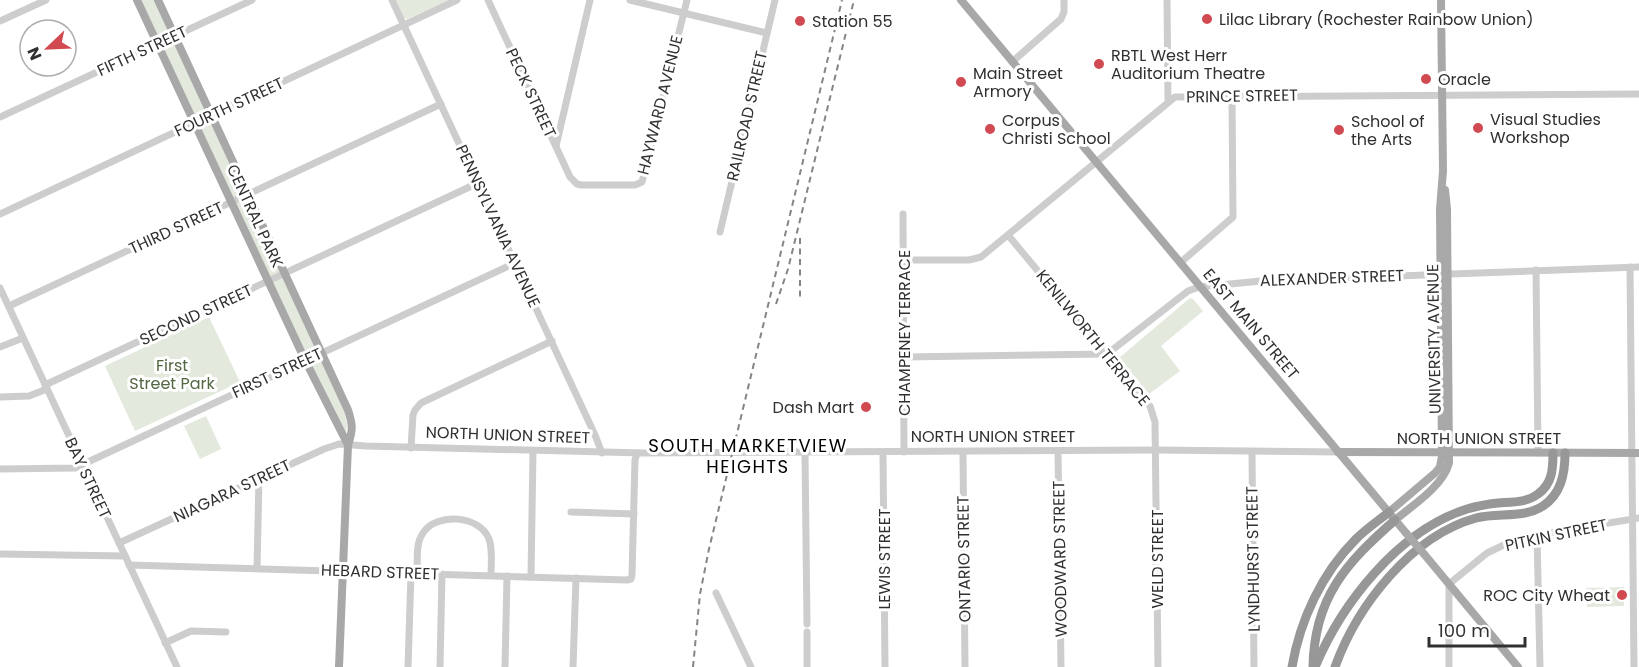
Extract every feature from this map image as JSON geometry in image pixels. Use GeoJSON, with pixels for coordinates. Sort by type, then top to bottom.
{"type":"FeatureCollection","features":[{"type":"Feature","properties":{"kind":"highway"},"geometry":{"type":"LineString","coordinates":[[1314,667],[1346,609],[1393,555],[1431,527],[1457,513],[1482,506],[1520,502],[1534,497],[1550,480],[1553,453]]}},
{"type":"Feature","properties":{"kind":"highway"},"geometry":{"type":"LineString","coordinates":[[1335,667],[1348,637],[1363,612],[1398,568],[1433,538],[1459,524],[1488,516],[1527,513],[1544,505],[1554,496],[1561,484],[1565,470],[1565,453]]}},
{"type":"Feature","properties":{"kind":"highway"},"geometry":{"type":"LineString","coordinates":[[1314,667],[1314,640],[1323,607],[1340,577],[1392,516]]}},
{"type":"Feature","properties":{"kind":"highway"},"geometry":{"type":"LineString","coordinates":[[1292,667],[1304,622],[1323,583],[1353,542],[1392,516]]}},
{"type":"Feature","properties":{"kind":"main road","name":"CENTRAL PARK"},"geometry":{"type":"LineString","coordinates":[[138,0],[305,360],[348,445]]}},
{"type":"Feature","properties":{"kind":"main road","name":"CENTRAL PARK"},"geometry":{"type":"LineString","coordinates":[[158,0],[322,352],[352,423],[352,434],[348,445],[339,667]]}},
{"type":"Feature","properties":{"kind":"main road","name":"EAST MAIN STREET"},"geometry":{"type":"LineString","coordinates":[[961,0],[1518,667]]}},
{"type":"Feature","properties":{"kind":"main road","name":"UNIVERSITY AVENUE"},"geometry":{"type":"LineString","coordinates":[[1392,516],[1442,479],[1448,468],[1444,275],[1447,209],[1443,171],[1441,0]]}},
{"type":"Feature","properties":{"kind":"main road","name":"NORTH UNION STREET"},"geometry":{"type":"LineString","coordinates":[[1338,452],[1635,453]]}},
{"type":"Feature","properties":{"kind":"street"},"geometry":{"type":"LineString","coordinates":[[0,21],[46,0]]}},
{"type":"Feature","properties":{"kind":"street","name":"FIFTH STREET"},"geometry":{"type":"LineString","coordinates":[[0,117],[252,0]]}},
{"type":"Feature","properties":{"kind":"street","name":"PENNSYLVANIA AVENUE"},"geometry":{"type":"LineString","coordinates":[[392,0],[602,453]]}},
{"type":"Feature","properties":{"kind":"street","name":"FOURTH STREET"},"geometry":{"type":"LineString","coordinates":[[0,214],[457,0]]}},
{"type":"Feature","properties":{"kind":"street","name":"PECK STREET"},"geometry":{"type":"LineString","coordinates":[[488,0],[570,177],[577,184]]}},
{"type":"Feature","properties":{"kind":"street"},"geometry":{"type":"LineString","coordinates":[[556,146],[590,0]]}},
{"type":"Feature","properties":{"kind":"street"},"geometry":{"type":"LineString","coordinates":[[630,0],[767,33]]}},
{"type":"Feature","properties":{"kind":"street","name":"HAYWARD AVENUE"},"geometry":{"type":"LineString","coordinates":[[577,184],[636,185],[642,182],[687,0]]}},
{"type":"Feature","properties":{"kind":"street","name":"RAILROAD STREET"},"geometry":{"type":"LineString","coordinates":[[720,232],[775,0]]}},
{"type":"Feature","properties":{"kind":"street"},"geometry":{"type":"LineString","coordinates":[[1012,62],[1061,19],[1064,12],[1064,0]]}},
{"type":"Feature","properties":{"kind":"street"},"geometry":{"type":"LineString","coordinates":[[1167,0],[1168,101]]}},
{"type":"Feature","properties":{"kind":"street","name":"PRINCE STREET"},"geometry":{"type":"LineString","coordinates":[[903,260],[974,260],[985,254],[1175,97],[1639,94]]}},
{"type":"Feature","properties":{"kind":"street"},"geometry":{"type":"LineString","coordinates":[[1180,263],[1233,217],[1232,97]]}},
{"type":"Feature","properties":{"kind":"street","name":"THIRD STREET"},"geometry":{"type":"LineString","coordinates":[[9,306],[441,104]]}},
{"type":"Feature","properties":{"kind":"street","name":"SECOND STREET"},"geometry":{"type":"LineString","coordinates":[[0,397],[29,396],[269,280],[478,183]]}},
{"type":"Feature","properties":{"kind":"street","name":"CHAMPENEY TERRACE"},"geometry":{"type":"LineString","coordinates":[[903,214],[904,452]]}},
{"type":"Feature","properties":{"kind":"street","name":"KENILWORTH TERRACE"},"geometry":{"type":"LineString","coordinates":[[1008,235],[1150,406],[1155,422],[1155,450]]}},
{"type":"Feature","properties":{"kind":"street","name":"FIRST STREET"},"geometry":{"type":"LineString","coordinates":[[0,469],[75,468],[515,263]]}},
{"type":"Feature","properties":{"kind":"street"},"geometry":{"type":"LineString","coordinates":[[1630,267],[1635,355],[1634,667]]}},
{"type":"Feature","properties":{"kind":"street","name":"ALEXANDER STREET"},"geometry":{"type":"LineString","coordinates":[[1107,354],[1188,291],[1199,287],[1262,281],[1639,267]]}},
{"type":"Feature","properties":{"kind":"street"},"geometry":{"type":"LineString","coordinates":[[1536,270],[1538,453]]}},
{"type":"Feature","properties":{"kind":"street","name":"BAY STREET"},"geometry":{"type":"LineString","coordinates":[[0,288],[177,667]]}},
{"type":"Feature","properties":{"kind":"street"},"geometry":{"type":"LineString","coordinates":[[0,347],[23,338]]}},
{"type":"Feature","properties":{"kind":"street"},"geometry":{"type":"LineString","coordinates":[[411,447],[413,415],[421,403],[552,341]]}},
{"type":"Feature","properties":{"kind":"street"},"geometry":{"type":"LineString","coordinates":[[904,357],[1107,354]]}},
{"type":"Feature","properties":{"kind":"street","name":"NORTH UNION STREET"},"geometry":{"type":"LineString","coordinates":[[348,445],[602,453],[1155,450],[1338,452]]}},
{"type":"Feature","properties":{"kind":"street","name":"NIAGARA STREET"},"geometry":{"type":"LineString","coordinates":[[119,543],[331,446],[348,445]]}},
{"type":"Feature","properties":{"kind":"street","name":"WELD STREET"},"geometry":{"type":"LineString","coordinates":[[1155,450],[1158,667]]}},
{"type":"Feature","properties":{"kind":"street"},"geometry":{"type":"LineString","coordinates":[[531,577],[533,451]]}},
{"type":"Feature","properties":{"kind":"street","name":"LEWIS STREET"},"geometry":{"type":"LineString","coordinates":[[883,452],[885,667]]}},
{"type":"Feature","properties":{"kind":"street","name":"ONTARIO STREET"},"geometry":{"type":"LineString","coordinates":[[963,452],[965,667]]}},
{"type":"Feature","properties":{"kind":"street","name":"WOODWARD STREET"},"geometry":{"type":"LineString","coordinates":[[1058,452],[1061,667]]}},
{"type":"Feature","properties":{"kind":"street","name":"LYNDHURST STREET"},"geometry":{"type":"LineString","coordinates":[[1252,452],[1254,667]]}},
{"type":"Feature","properties":{"kind":"street"},"geometry":{"type":"LineString","coordinates":[[571,512],[634,514],[637,453]]}},
{"type":"Feature","properties":{"kind":"street"},"geometry":{"type":"LineString","coordinates":[[805,453],[807,624]]}},
{"type":"Feature","properties":{"kind":"street"},"geometry":{"type":"LineString","coordinates":[[257,568],[259,478]]}},
{"type":"Feature","properties":{"kind":"street","name":"HEBARD STREET"},"geometry":{"type":"LineString","coordinates":[[129,566],[631,579],[634,514]]}},
{"type":"Feature","properties":{"kind":"street","name":"PITKIN STREET"},"geometry":{"type":"LineString","coordinates":[[1449,584],[1479,558],[1515,540],[1636,519]]}},
{"type":"Feature","properties":{"kind":"street"},"geometry":{"type":"LineString","coordinates":[[408,667],[414,574],[420,537],[425,529],[433,523],[446,520],[471,521],[483,529],[490,542],[491,576]]}},
{"type":"Feature","properties":{"kind":"street"},"geometry":{"type":"LineString","coordinates":[[1537,536],[1540,667]]}},
{"type":"Feature","properties":{"kind":"street"},"geometry":{"type":"LineString","coordinates":[[0,554],[125,556]]}},
{"type":"Feature","properties":{"kind":"street"},"geometry":{"type":"LineString","coordinates":[[440,667],[442,574]]}},
{"type":"Feature","properties":{"kind":"street"},"geometry":{"type":"LineString","coordinates":[[505,667],[507,576]]}},
{"type":"Feature","properties":{"kind":"street"},"geometry":{"type":"LineString","coordinates":[[573,667],[576,578]]}},
{"type":"Feature","properties":{"kind":"street"},"geometry":{"type":"LineString","coordinates":[[1449,584],[1449,667]]}},
{"type":"Feature","properties":{"kind":"street"},"geometry":{"type":"LineString","coordinates":[[716,593],[751,667]]}},
{"type":"Feature","properties":{"kind":"street"},"geometry":{"type":"LineString","coordinates":[[165,643],[191,631],[225,632]]}},
{"type":"Feature","properties":{"kind":"street"},"geometry":{"type":"LineString","coordinates":[[807,632],[807,667]]}},
{"type":"Feature","properties":{"kind":"green space"},"geometry":{"type":"Polygon","coordinates":[[[141,0],[154,0],[344,406],[346,433],[343,433],[141,0]]]}},
{"type":"Feature","properties":{"kind":"green space"},"geometry":{"type":"Polygon","coordinates":[[[396,0],[449,0],[407,19],[403,17],[396,0]]]}},
{"type":"Feature","properties":{"kind":"green space"},"geometry":{"type":"Polygon","coordinates":[[[1190,298],[1203,311],[1161,346],[1180,371],[1149,394],[1119,358],[1190,298]]]}},
{"type":"Feature","properties":{"kind":"green space","name":"First Street Park"},"geometry":{"type":"Polygon","coordinates":[[[209,317],[240,382],[135,431],[105,366],[209,317]]]}},
{"type":"Feature","properties":{"kind":"green space"},"geometry":{"type":"Polygon","coordinates":[[[206,416],[221,449],[200,459],[184,426],[206,416]]]}},
{"type":"Feature","properties":{"kind":"green space"},"geometry":{"type":"Polygon","coordinates":[[[1624,587],[1624,606],[1587,607],[1586,588],[1624,587]]]}},
{"type":"Feature","properties":{"kind":"railway"},"geometry":{"type":"LineString","coordinates":[[693,667],[700,594],[709,549],[842,0]]}},
{"type":"Feature","properties":{"kind":"railway"},"geometry":{"type":"LineString","coordinates":[[776,304],[788,269],[854,0]]}},
{"type":"Feature","properties":{"kind":"railway"},"geometry":{"type":"LineString","coordinates":[[800,238],[800,301]]}},
{"type":"Feature","properties":{"kind":"place","name":"Lilac Library (Rochester Rainbow Union)"},"geometry":{"type":"Point","coordinates":[1207,19]}},
{"type":"Feature","properties":{"kind":"place","name":"Station 55"},"geometry":{"type":"Point","coordinates":[800,21]}},
{"type":"Feature","properties":{"kind":"place","name":"RBTL West Herr Auditorium Theatre"},"geometry":{"type":"Point","coordinates":[1099,64]}},
{"type":"Feature","properties":{"kind":"place","name":"Oracle"},"geometry":{"type":"Point","coordinates":[1426,79]}},
{"type":"Feature","properties":{"kind":"place","name":"Main Street Armory"},"geometry":{"type":"Point","coordinates":[961,82]}},
{"type":"Feature","properties":{"kind":"place","name":"Visual Studies Workshop"},"geometry":{"type":"Point","coordinates":[1478,128]}},
{"type":"Feature","properties":{"kind":"place","name":"Corpus Christi School"},"geometry":{"type":"Point","coordinates":[990,129]}},
{"type":"Feature","properties":{"kind":"place","name":"School of the Arts"},"geometry":{"type":"Point","coordinates":[1339,130]}},
{"type":"Feature","properties":{"kind":"place","name":"Dash Mart"},"geometry":{"type":"Point","coordinates":[866,407]}},
{"type":"Feature","properties":{"kind":"place","name":"ROC City Wheat"},"geometry":{"type":"Point","coordinates":[1622,595]}},
{"type":"Feature","properties":{"kind":"district","name":"SOUTH MARKETVIEW HEIGHTS"},"geometry":{"type":"Point","coordinates":[748,455]}}]}
